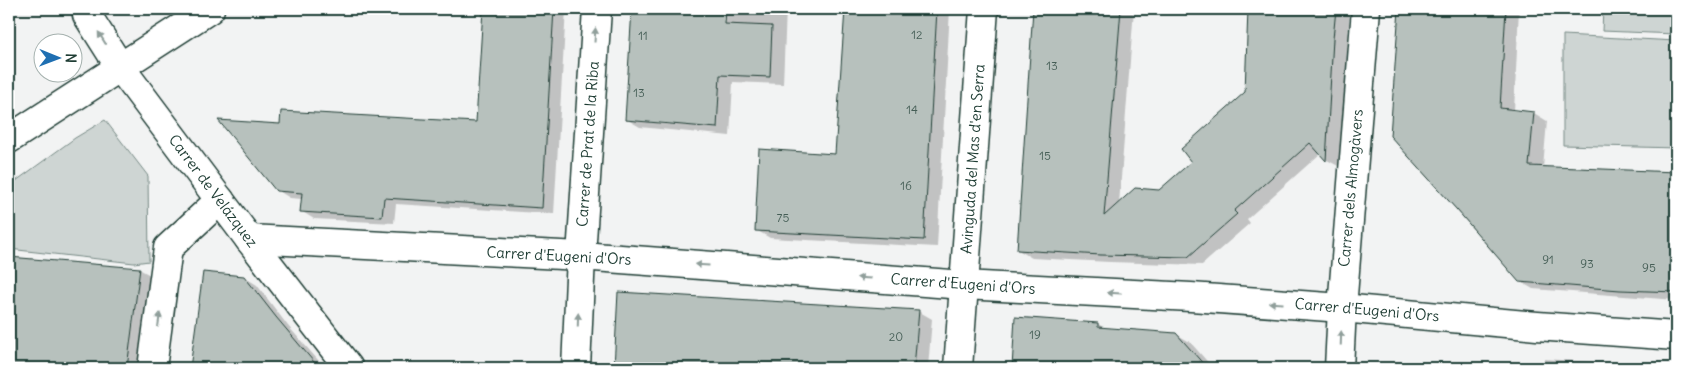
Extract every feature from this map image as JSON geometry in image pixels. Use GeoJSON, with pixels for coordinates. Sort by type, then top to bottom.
{"type":"FeatureCollection","features":[{"type":"Feature","properties":{"kind":"street","name":"Carrer de Velázquez"},"geometry":{"type":"LineString","coordinates":[[86,9],[87,14],[120,67],[349,368]]}},
{"type":"Feature","properties":{"kind":"street"},"geometry":{"type":"LineString","coordinates":[[9,139],[210,9]]}},
{"type":"Feature","properties":{"kind":"street","name":"Carrer de Prat de la Riba"},"geometry":{"type":"LineString","coordinates":[[576,368],[596,9]]}},
{"type":"Feature","properties":{"kind":"street","name":"Avinguda del Mas d'en Serra"},"geometry":{"type":"LineString","coordinates":[[958,368],[984,9]]}},
{"type":"Feature","properties":{"kind":"street","name":"Carrer dels Almogàvers"},"geometry":{"type":"LineString","coordinates":[[1339,368],[1342,308],[1366,9]]}},
{"type":"Feature","properties":{"kind":"street"},"geometry":{"type":"LineString","coordinates":[[152,368],[168,248],[220,200]]}},
{"type":"Feature","properties":{"kind":"street","name":"Carrer d'Eugeni d'Ors"},"geometry":{"type":"LineString","coordinates":[[249,239],[581,256],[964,285],[1191,297],[1676,336]]}},
{"type":"Feature","properties":{"kind":"shaded area"},"geometry":{"type":"Polygon","coordinates":[[[1603,9],[1676,9],[1676,34],[1602,31],[1603,9]]]}},
{"type":"Feature","properties":{"kind":"shaded area"},"geometry":{"type":"Polygon","coordinates":[[[1563,35],[1676,41],[1676,148],[1563,145],[1563,35]]]}},
{"type":"Feature","properties":{"kind":"shaded area"},"geometry":{"type":"Polygon","coordinates":[[[105,120],[148,176],[149,261],[134,263],[9,249],[9,186],[75,138],[105,120]]]}},
{"type":"Feature","properties":{"kind":"building"},"geometry":{"type":"Polygon","coordinates":[[[483,9],[554,9],[542,208],[384,198],[382,217],[300,212],[302,193],[276,191],[218,120],[280,124],[281,111],[476,122],[483,9]]]}},
{"type":"Feature","properties":{"kind":"building"},"geometry":{"type":"Polygon","coordinates":[[[632,9],[726,9],[725,24],[772,26],[770,77],[720,75],[717,128],[625,120],[632,9]]]}},
{"type":"Feature","properties":{"kind":"building"},"geometry":{"type":"Polygon","coordinates":[[[845,9],[937,9],[924,240],[755,231],[759,149],[835,154],[845,9]]]}},
{"type":"Feature","properties":{"kind":"building"},"geometry":{"type":"Polygon","coordinates":[[[1033,9],[1121,9],[1104,216],[1135,188],[1159,190],[1191,162],[1181,149],[1245,92],[1248,9],[1336,9],[1326,161],[1310,143],[1234,211],[1237,214],[1188,257],[1101,255],[1017,250],[1033,9]]]}},
{"type":"Feature","properties":{"kind":"building"},"geometry":{"type":"Polygon","coordinates":[[[1399,9],[1506,9],[1500,108],[1534,112],[1529,166],[1676,172],[1676,292],[1620,290],[1519,282],[1390,136],[1399,9]]]}},
{"type":"Feature","properties":{"kind":"building"},"geometry":{"type":"Polygon","coordinates":[[[9,257],[140,268],[127,368],[9,368],[9,257]]]}},
{"type":"Feature","properties":{"kind":"building"},"geometry":{"type":"Polygon","coordinates":[[[203,272],[244,276],[319,368],[190,368],[203,272]]]}},
{"type":"Feature","properties":{"kind":"building"},"geometry":{"type":"Polygon","coordinates":[[[618,292],[919,310],[914,368],[614,368],[618,292]]]}},
{"type":"Feature","properties":{"kind":"building"},"geometry":{"type":"Polygon","coordinates":[[[1015,317],[1098,323],[1098,327],[1176,333],[1207,368],[1012,368],[1015,317]]]}}]}
